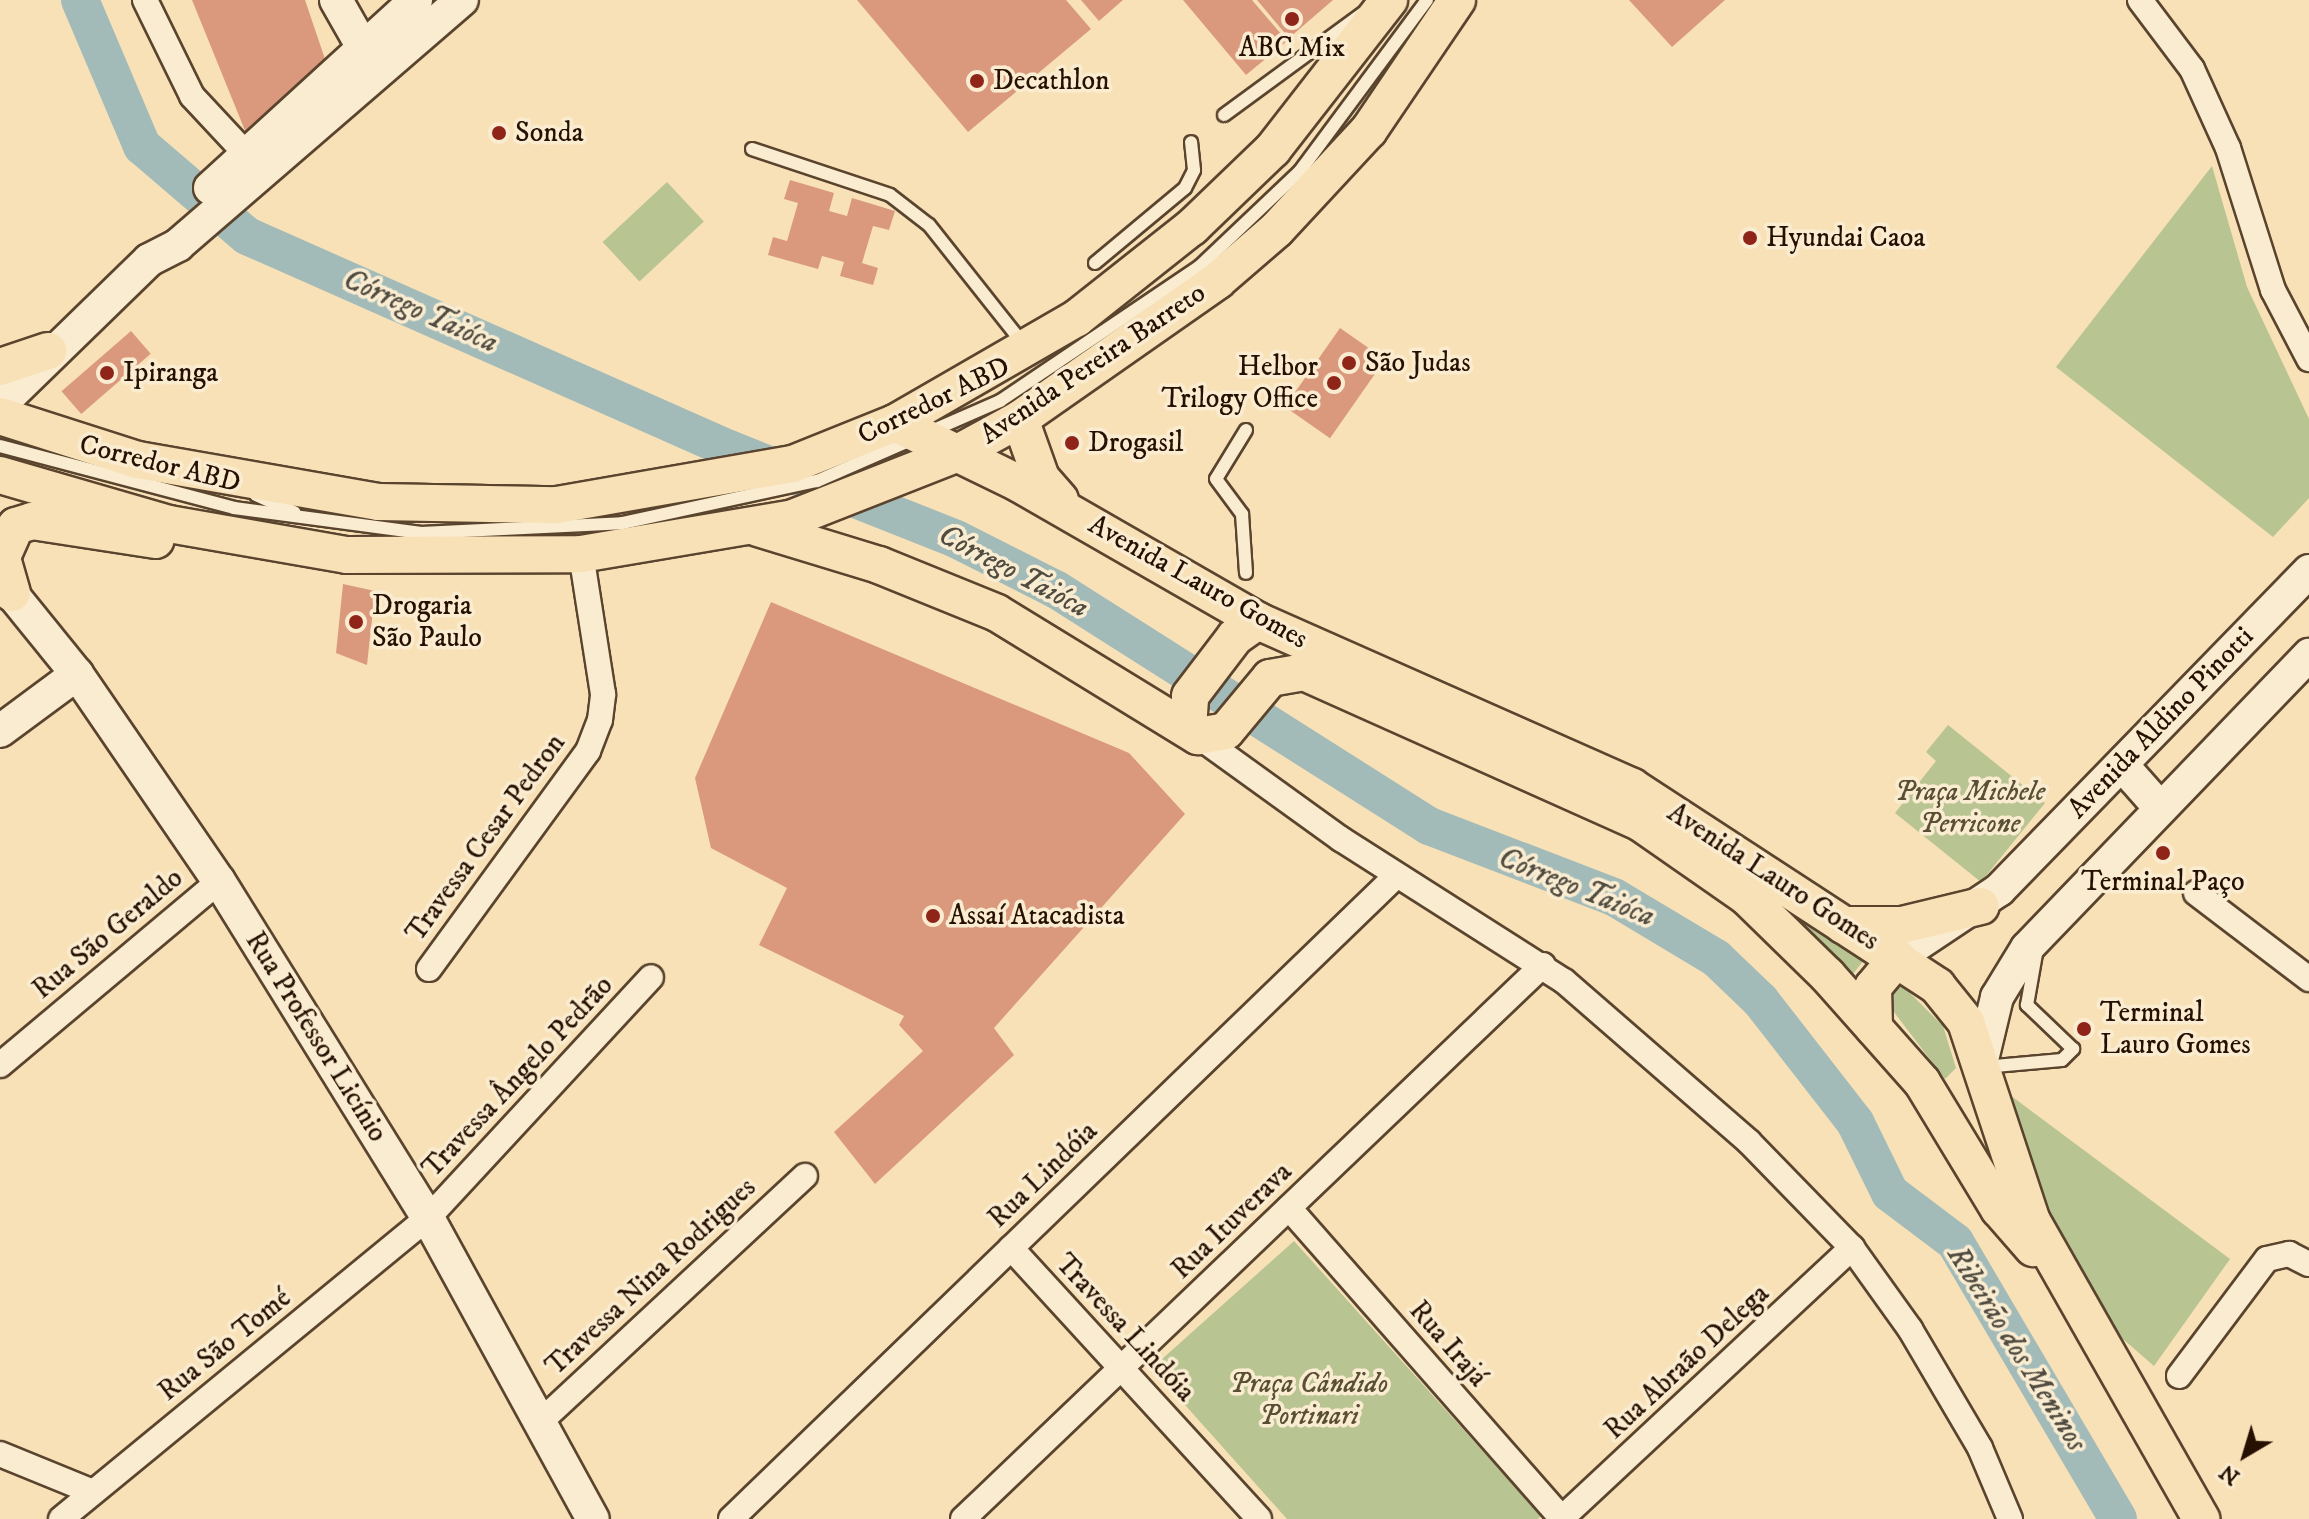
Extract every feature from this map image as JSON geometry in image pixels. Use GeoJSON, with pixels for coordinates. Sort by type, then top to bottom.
{"type":"FeatureCollection","features":[{"type":"Feature","properties":{"kind":"main road"},"geometry":{"type":"LineString","coordinates":[[336,0],[360,49],[380,73]]}},
{"type":"Feature","properties":{"kind":"main road"},"geometry":{"type":"LineString","coordinates":[[216,197],[246,154],[416,0]]}},
{"type":"Feature","properties":{"kind":"main road"},"geometry":{"type":"LineString","coordinates":[[0,405],[48,351],[216,197],[380,73],[462,0]]}},
{"type":"Feature","properties":{"kind":"main road","name":"Avenida Pereira Barreto"},"geometry":{"type":"LineString","coordinates":[[0,475],[261,543],[442,560],[581,554],[758,528],[831,505],[860,465],[1026,348],[1077,318],[1226,196],[1308,109],[1387,0]]}},
{"type":"Feature","properties":{"kind":"main road","name":"Avenida Pereira Barreto"},"geometry":{"type":"LineString","coordinates":[[0,416],[214,476],[464,507],[557,505],[764,484],[860,465],[958,453],[1020,419],[1176,313],[1277,229],[1369,130],[1457,0]]}},
{"type":"Feature","properties":{"kind":"main road"},"geometry":{"type":"LineString","coordinates":[[0,367],[48,351]]}},
{"type":"Feature","properties":{"kind":"main road","name":"Avenida Lauro Gomes"},"geometry":{"type":"LineString","coordinates":[[1020,419],[1041,478],[1069,511]]}},
{"type":"Feature","properties":{"kind":"main road","name":"Avenida Lauro Gomes"},"geometry":{"type":"LineString","coordinates":[[910,430],[1069,511],[1258,621],[1632,787],[1841,925],[1897,958],[1954,1004],[1980,1068],[2016,1185],[2069,1288],[2201,1519]]}},
{"type":"Feature","properties":{"kind":"main road"},"geometry":{"type":"LineString","coordinates":[[6,586],[3,544],[16,526],[32,521],[153,540],[261,543]]}},
{"type":"Feature","properties":{"kind":"main road"},"geometry":{"type":"LineString","coordinates":[[758,528],[879,565],[997,613],[1213,728]]}},
{"type":"Feature","properties":{"kind":"main road","name":"Avenida Aldino Pinotti"},"geometry":{"type":"LineString","coordinates":[[1897,958],[1981,906],[2309,571]]}},
{"type":"Feature","properties":{"kind":"main road","name":"Rua Professor Licínio"},"geometry":{"type":"LineString","coordinates":[[6,586],[77,674],[219,881],[428,1218],[593,1519]]}},
{"type":"Feature","properties":{"kind":"main road"},"geometry":{"type":"LineString","coordinates":[[1213,728],[1184,711],[1193,691],[1218,659],[1258,621]]}},
{"type":"Feature","properties":{"kind":"main road","name":"Avenida Aldino Pinotti"},"geometry":{"type":"LineString","coordinates":[[1980,1068],[1997,997],[2041,932],[2309,655]]}},
{"type":"Feature","properties":{"kind":"main road","name":"Avenida Lauro Gomes"},"geometry":{"type":"LineString","coordinates":[[1213,728],[1259,688],[1287,671],[1323,678],[1641,823],[1747,897],[1874,1028],[1922,1082],[1999,1209],[2069,1288]]}},
{"type":"Feature","properties":{"kind":"main road"},"geometry":{"type":"LineString","coordinates":[[0,731],[77,674]]}},
{"type":"Feature","properties":{"kind":"main road"},"geometry":{"type":"LineString","coordinates":[[2122,765],[2160,808]]}},
{"type":"Feature","properties":{"kind":"main road"},"geometry":{"type":"LineString","coordinates":[[1841,925],[1902,925],[1981,906]]}},
{"type":"Feature","properties":{"kind":"main road"},"geometry":{"type":"LineString","coordinates":[[1874,1028],[1873,987],[1897,958]]}},
{"type":"Feature","properties":{"kind":"main road"},"geometry":{"type":"LineString","coordinates":[[1922,1082],[1954,1097],[1971,1088],[1980,1068]]}},
{"type":"Feature","properties":{"kind":"street"},"geometry":{"type":"LineString","coordinates":[[145,0],[192,96],[246,154]]}},
{"type":"Feature","properties":{"kind":"street"},"geometry":{"type":"LineString","coordinates":[[2140,0],[2192,69],[2228,148],[2273,290],[2309,359]]}},
{"type":"Feature","properties":{"kind":"street","name":"Travessa Cesar Pedron"},"geometry":{"type":"LineString","coordinates":[[429,969],[588,751],[600,720],[603,694],[581,554]]}},
{"type":"Feature","properties":{"kind":"street"},"geometry":{"type":"LineString","coordinates":[[1213,728],[1265,785],[1397,875],[1543,965],[1647,1046],[1852,1248],[1943,1381],[2010,1519]]}},
{"type":"Feature","properties":{"kind":"street","name":"Rua Lindóia"},"geometry":{"type":"LineString","coordinates":[[731,1519],[1397,875]]}},
{"type":"Feature","properties":{"kind":"street","name":"Rua São Geraldo"},"geometry":{"type":"LineString","coordinates":[[0,1065],[219,881]]}},
{"type":"Feature","properties":{"kind":"street"},"geometry":{"type":"LineString","coordinates":[[2196,893],[2309,979]]}},
{"type":"Feature","properties":{"kind":"street","name":"Rua Ituverava"},"geometry":{"type":"LineString","coordinates":[[963,1519],[1543,965]]}},
{"type":"Feature","properties":{"kind":"street","name":"Travessa Ângelo Pedrão"},"geometry":{"type":"LineString","coordinates":[[428,1218],[651,977]]}},
{"type":"Feature","properties":{"kind":"street","name":"Travessa Nina Rodrigues"},"geometry":{"type":"LineString","coordinates":[[539,1423],[805,1176]]}},
{"type":"Feature","properties":{"kind":"street","name":"Rua Irajá"},"geometry":{"type":"LineString","coordinates":[[1289,1208],[1562,1519]]}},
{"type":"Feature","properties":{"kind":"street","name":"Rua São Tomé"},"geometry":{"type":"LineString","coordinates":[[61,1519],[428,1218]]}},
{"type":"Feature","properties":{"kind":"street","name":"Travessa Lindóia"},"geometry":{"type":"LineString","coordinates":[[1011,1248],[1255,1518]]}},
{"type":"Feature","properties":{"kind":"street","name":"Rua Abraão Delega"},"geometry":{"type":"LineString","coordinates":[[1562,1519],[1852,1248]]}},
{"type":"Feature","properties":{"kind":"street"},"geometry":{"type":"LineString","coordinates":[[2179,1376],[2262,1263],[2283,1253],[2309,1264]]}},
{"type":"Feature","properties":{"kind":"street"},"geometry":{"type":"LineString","coordinates":[[0,1454],[93,1492]]}},
{"type":"Feature","properties":{"kind":"lane"},"geometry":{"type":"LineString","coordinates":[[1224,115],[1387,0]]}},
{"type":"Feature","properties":{"kind":"lane","name":"Corredor ABD"},"geometry":{"type":"LineString","coordinates":[[910,430],[1000,401],[1199,267],[1300,171],[1427,0]]}},
{"type":"Feature","properties":{"kind":"lane"},"geometry":{"type":"LineString","coordinates":[[1095,263],[1185,188],[1194,170],[1191,142]]}},
{"type":"Feature","properties":{"kind":"lane"},"geometry":{"type":"LineString","coordinates":[[752,149],[890,195],[929,225],[1026,348]]}},
{"type":"Feature","properties":{"kind":"lane"},"geometry":{"type":"LineString","coordinates":[[1246,430],[1216,479],[1242,514],[1246,573]]}},
{"type":"Feature","properties":{"kind":"lane","name":"Corredor ABD"},"geometry":{"type":"LineString","coordinates":[[0,446],[152,490],[311,520],[421,533],[519,533],[622,523],[764,484]]}},
{"type":"Feature","properties":{"kind":"lane","name":"Corredor ABD"},"geometry":{"type":"LineString","coordinates":[[214,476],[311,520]]}},
{"type":"Feature","properties":{"kind":"lane"},"geometry":{"type":"LineString","coordinates":[[1980,1068],[2062,1060],[2073,1049],[2027,1005],[2041,932]]}},
{"type":"Feature","properties":{"kind":"green space"},"geometry":{"type":"Polygon","coordinates":[[[2212,166],[2247,287],[2309,419],[2309,498],[2273,537],[2056,367],[2212,166]]]}},
{"type":"Feature","properties":{"kind":"green space"},"geometry":{"type":"Polygon","coordinates":[[[667,182],[704,221],[639,282],[603,242],[667,182]]]}},
{"type":"Feature","properties":{"kind":"green space","name":"Praça Michele Perricone"},"geometry":{"type":"Polygon","coordinates":[[[1948,725],[2045,803],[1981,882],[1895,813],[1936,761],[1926,752],[1948,725]]]}},
{"type":"Feature","properties":{"kind":"green space"},"geometry":{"type":"Polygon","coordinates":[[[1769,896],[1864,960],[1849,979],[1769,896]]]}},
{"type":"Feature","properties":{"kind":"green space"},"geometry":{"type":"Polygon","coordinates":[[[1901,984],[1943,1026],[1956,1068],[1945,1079],[1887,1003],[1891,986],[1901,984]]]}},
{"type":"Feature","properties":{"kind":"green space"},"geometry":{"type":"Polygon","coordinates":[[[2010,1095],[2230,1259],[2154,1366],[2116,1333],[2035,1195],[2014,1133],[2010,1095]]]}},
{"type":"Feature","properties":{"kind":"green space","name":"Praça Cândido Portinari"},"geometry":{"type":"Polygon","coordinates":[[[1294,1241],[1541,1516],[1538,1519],[1287,1519],[1152,1368],[1294,1241]]]}},
{"type":"Feature","properties":{"kind":"building"},"geometry":{"type":"Polygon","coordinates":[[[192,0],[305,0],[326,62],[248,138],[192,0]]]}},
{"type":"Feature","properties":{"kind":"building","name":"Decathlon"},"geometry":{"type":"Polygon","coordinates":[[[857,0],[1066,0],[1091,29],[968,132],[857,0]]]}},
{"type":"Feature","properties":{"kind":"building"},"geometry":{"type":"Polygon","coordinates":[[[1081,0],[1123,0],[1099,21],[1081,0]]]}},
{"type":"Feature","properties":{"kind":"building"},"geometry":{"type":"Polygon","coordinates":[[[1183,0],[1252,0],[1287,41],[1246,75],[1183,0]]]}},
{"type":"Feature","properties":{"kind":"building","name":"ABC Mix"},"geometry":{"type":"Polygon","coordinates":[[[1257,0],[1333,0],[1289,38],[1257,0]]]}},
{"type":"Feature","properties":{"kind":"building"},"geometry":{"type":"Polygon","coordinates":[[[1629,0],[1725,0],[1672,47],[1629,0]]]}},
{"type":"Feature","properties":{"kind":"building"},"geometry":{"type":"Polygon","coordinates":[[[790,180],[834,193],[829,211],[847,216],[852,198],[895,211],[889,230],[873,226],[862,263],[878,268],[873,285],[840,276],[844,262],[822,256],[818,269],[768,255],[773,237],[787,241],[798,203],[784,199],[790,180]]]}},
{"type":"Feature","properties":{"kind":"building","name":"Helbor Trilogy Office"},"geometry":{"type":"Polygon","coordinates":[[[1340,328],[1385,360],[1330,438],[1285,407],[1340,328]]]}},
{"type":"Feature","properties":{"kind":"building","name":"Ipiranga"},"geometry":{"type":"Polygon","coordinates":[[[131,331],[151,354],[81,414],[62,391],[131,331]]]}},
{"type":"Feature","properties":{"kind":"building","name":"Drogaria São Paulo"},"geometry":{"type":"Polygon","coordinates":[[[343,584],[375,591],[367,665],[336,653],[343,584]]]}},
{"type":"Feature","properties":{"kind":"building","name":"Assaí Atacadista"},"geometry":{"type":"Polygon","coordinates":[[[771,602],[1129,753],[1185,814],[994,1028],[1014,1055],[875,1184],[834,1132],[923,1051],[899,1025],[904,1016],[759,945],[787,888],[711,848],[695,778],[771,602]]]}},
{"type":"Feature","properties":{"kind":"waterway","name":"Córrego Taióca"},"geometry":{"type":"LineString","coordinates":[[80,0],[142,146],[247,236],[729,449],[956,539],[1057,590],[1429,826],[1614,897],[1716,958],[1760,1000],[1855,1122],[1890,1193],[1955,1242],[2118,1519]]}},
{"type":"Feature","properties":{"kind":"place","name":"ABC Mix"},"geometry":{"type":"Point","coordinates":[1292,19]}},
{"type":"Feature","properties":{"kind":"place","name":"Decathlon"},"geometry":{"type":"Point","coordinates":[977,81]}},
{"type":"Feature","properties":{"kind":"place","name":"Sonda"},"geometry":{"type":"Point","coordinates":[499,133]}},
{"type":"Feature","properties":{"kind":"place","name":"Hyundai Caoa"},"geometry":{"type":"Point","coordinates":[1750,238]}},
{"type":"Feature","properties":{"kind":"place","name":"São Judas"},"geometry":{"type":"Point","coordinates":[1349,363]}},
{"type":"Feature","properties":{"kind":"place","name":"Ipiranga"},"geometry":{"type":"Point","coordinates":[107,373]}},
{"type":"Feature","properties":{"kind":"place","name":"Helbor Trilogy Office"},"geometry":{"type":"Point","coordinates":[1334,383]}},
{"type":"Feature","properties":{"kind":"place","name":"Drogasil"},"geometry":{"type":"Point","coordinates":[1072,443]}},
{"type":"Feature","properties":{"kind":"place","name":"Drogaria São Paulo"},"geometry":{"type":"Point","coordinates":[356,622]}},
{"type":"Feature","properties":{"kind":"place","name":"Terminal Paço"},"geometry":{"type":"Point","coordinates":[2163,853]}},
{"type":"Feature","properties":{"kind":"place","name":"Assaí Atacadista"},"geometry":{"type":"Point","coordinates":[933,916]}},
{"type":"Feature","properties":{"kind":"place","name":"Terminal Lauro Gomes"},"geometry":{"type":"Point","coordinates":[2084,1029]}},
{"type":"Feature","properties":{"kind":"water label","name":"Ribeirão dos Meninos"},"geometry":{"type":"Point","coordinates":[2016,1349]}}]}
